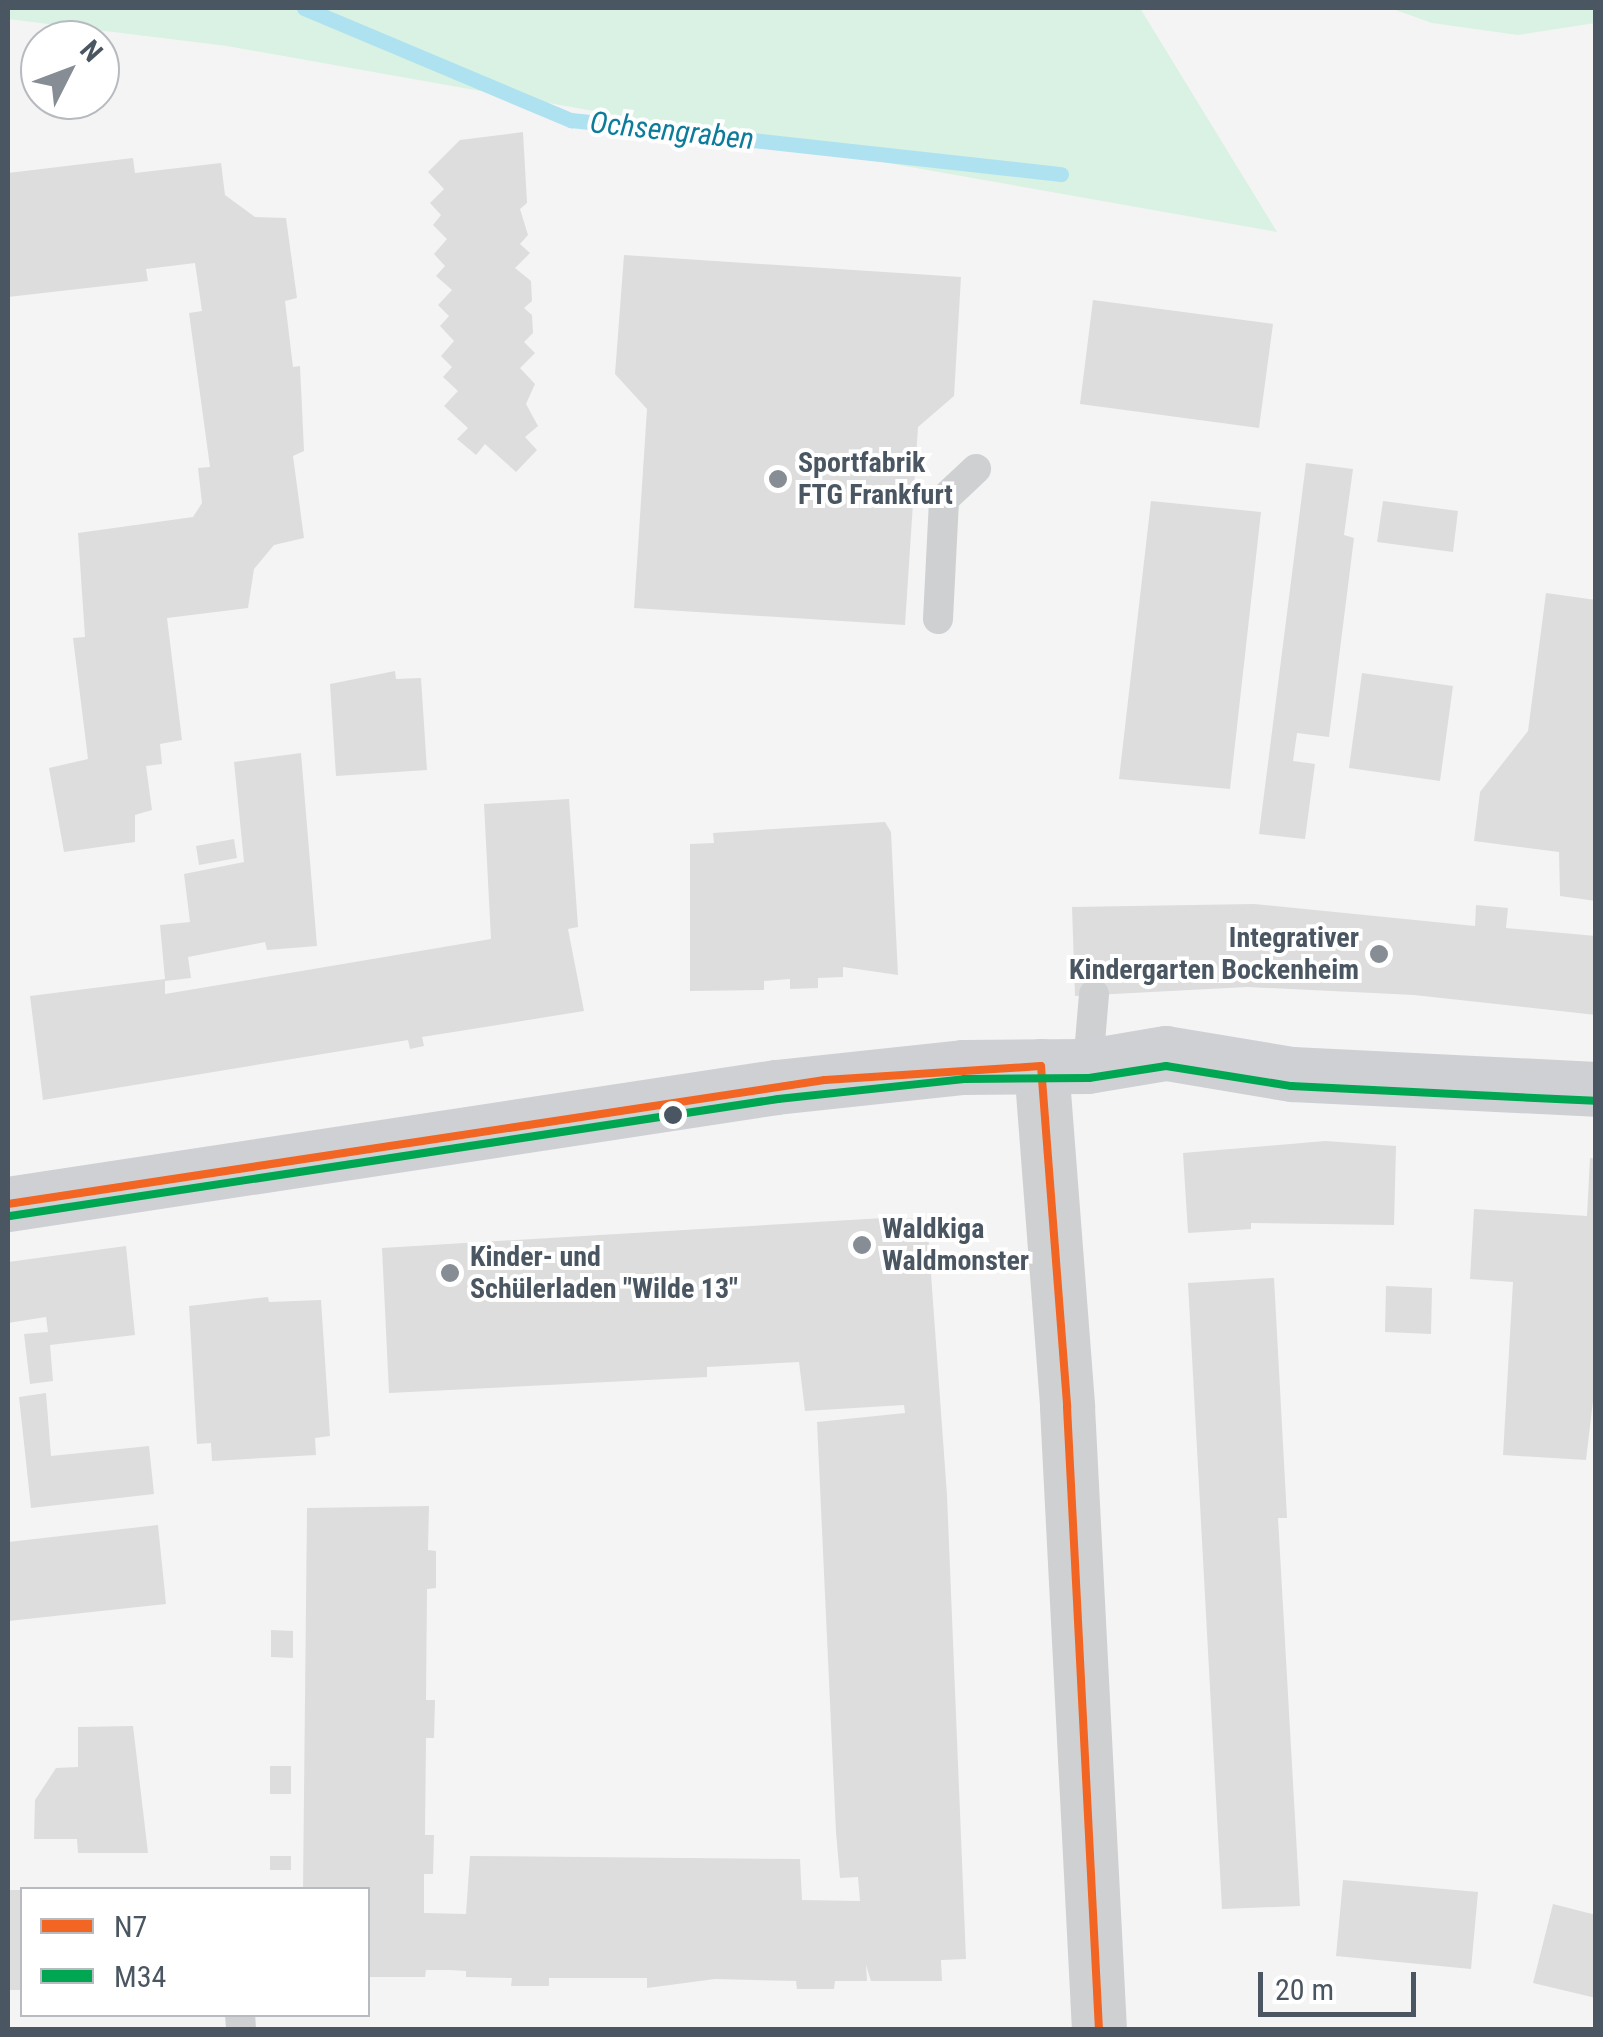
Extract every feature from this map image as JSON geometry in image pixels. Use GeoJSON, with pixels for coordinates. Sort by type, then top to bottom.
{"type":"FeatureCollection","features":[{"type":"Feature","properties":{"kind":"main road"},"geometry":{"type":"LineString","coordinates":[[8,1204],[809,1082],[1065,1066],[1166,1053],[1292,1074],[1596,1089]]}},
{"type":"Feature","properties":{"kind":"street"},"geometry":{"type":"LineString","coordinates":[[1065,1066],[1066,1406],[1098,2030]]}},
{"type":"Feature","properties":{"kind":"lane"},"geometry":{"type":"LineString","coordinates":[[938,620],[944,499],[976,469]]}},
{"type":"Feature","properties":{"kind":"lane"},"geometry":{"type":"LineString","coordinates":[[1065,1066],[1094,994]]}},
{"type":"Feature","properties":{"kind":"green space"},"geometry":{"type":"Polygon","coordinates":[[[8,8],[1140,8],[1277,232],[227,46],[120,33],[120,20],[8,19],[8,8]]]}},
{"type":"Feature","properties":{"kind":"green space"},"geometry":{"type":"Polygon","coordinates":[[[1390,8],[1595,8],[1595,23],[1518,35],[1432,23],[1390,8]]]}},
{"type":"Feature","properties":{"kind":"building"},"geometry":{"type":"Polygon","coordinates":[[[523,132],[527,203],[520,209],[528,235],[520,244],[530,253],[515,268],[531,281],[532,301],[524,308],[532,315],[533,333],[524,342],[535,353],[520,368],[535,384],[526,404],[538,426],[525,437],[537,450],[516,472],[485,444],[476,455],[457,439],[468,428],[444,406],[458,391],[443,377],[452,367],[441,356],[454,341],[440,326],[449,316],[438,305],[452,290],[436,276],[445,266],[434,254],[447,239],[433,225],[441,215],[430,203],[444,189],[428,172],[460,140],[523,132]]]}},
{"type":"Feature","properties":{"kind":"building"},"geometry":{"type":"Polygon","coordinates":[[[133,158],[135,173],[221,163],[225,195],[255,217],[286,218],[297,298],[285,301],[293,367],[300,366],[304,451],[293,456],[304,538],[274,545],[254,569],[248,608],[167,618],[182,740],[160,744],[162,764],[146,766],[152,810],[135,815],[135,842],[64,852],[49,768],[88,759],[73,638],[85,637],[78,533],[193,517],[202,503],[198,468],[210,467],[189,313],[202,311],[195,263],[146,269],[148,281],[8,297],[8,173],[133,158]]]}},
{"type":"Feature","properties":{"kind":"building","name":"Sportfabrik FTG Frankfurt"},"geometry":{"type":"Polygon","coordinates":[[[624,255],[961,277],[954,396],[918,427],[905,625],[634,608],[647,409],[615,374],[624,255]]]}},
{"type":"Feature","properties":{"kind":"building"},"geometry":{"type":"Polygon","coordinates":[[[1093,300],[1273,324],[1259,428],[1080,404],[1093,300]]]}},
{"type":"Feature","properties":{"kind":"building"},"geometry":{"type":"Polygon","coordinates":[[[1306,463],[1353,469],[1344,535],[1354,538],[1329,737],[1297,733],[1293,761],[1315,764],[1305,839],[1259,834],[1306,463]]]}},
{"type":"Feature","properties":{"kind":"building"},"geometry":{"type":"Polygon","coordinates":[[[1151,501],[1261,512],[1230,789],[1119,779],[1151,501]]]}},
{"type":"Feature","properties":{"kind":"building"},"geometry":{"type":"Polygon","coordinates":[[[1383,501],[1458,511],[1453,552],[1377,542],[1383,501]]]}},
{"type":"Feature","properties":{"kind":"building"},"geometry":{"type":"Polygon","coordinates":[[[1546,593],[1596,600],[1596,901],[1560,896],[1559,852],[1474,841],[1480,792],[1528,731],[1546,593]]]}},
{"type":"Feature","properties":{"kind":"building"},"geometry":{"type":"Polygon","coordinates":[[[395,671],[396,679],[421,678],[427,770],[336,776],[330,684],[395,671]]]}},
{"type":"Feature","properties":{"kind":"building"},"geometry":{"type":"Polygon","coordinates":[[[1362,673],[1453,686],[1440,781],[1349,768],[1362,673]]]}},
{"type":"Feature","properties":{"kind":"building"},"geometry":{"type":"Polygon","coordinates":[[[301,753],[317,946],[267,950],[265,942],[188,957],[191,978],[165,981],[165,994],[491,939],[484,804],[569,799],[578,927],[568,929],[584,1011],[422,1037],[424,1046],[410,1049],[408,1040],[43,1100],[30,996],[165,979],[160,925],[190,922],[184,874],[244,862],[234,762],[301,753]]]}},
{"type":"Feature","properties":{"kind":"building"},"geometry":{"type":"Polygon","coordinates":[[[885,822],[891,832],[898,975],[843,967],[843,977],[818,978],[818,988],[790,989],[790,979],[764,981],[764,990],[690,991],[690,844],[714,843],[713,833],[885,822]]]}},
{"type":"Feature","properties":{"kind":"building"},"geometry":{"type":"Polygon","coordinates":[[[234,839],[237,858],[199,865],[196,846],[234,839]]]}},
{"type":"Feature","properties":{"kind":"building"},"geometry":{"type":"Polygon","coordinates":[[[1254,904],[1475,926],[1476,905],[1508,908],[1506,928],[1596,936],[1596,1015],[1414,995],[1247,987],[1075,996],[1072,907],[1254,904]]]}},
{"type":"Feature","properties":{"kind":"building"},"geometry":{"type":"Polygon","coordinates":[[[1325,1141],[1396,1146],[1394,1225],[1251,1223],[1251,1229],[1188,1233],[1183,1153],[1325,1141]]]}},
{"type":"Feature","properties":{"kind":"building"},"geometry":{"type":"Polygon","coordinates":[[[1590,1158],[1596,1159],[1596,1376],[1586,1460],[1503,1455],[1513,1282],[1470,1279],[1474,1209],[1587,1216],[1590,1158]]]}},
{"type":"Feature","properties":{"kind":"building"},"geometry":{"type":"Polygon","coordinates":[[[883,1218],[927,1219],[947,1495],[966,1959],[941,1960],[942,1981],[871,1981],[866,1965],[867,1981],[835,1981],[834,1989],[797,1989],[796,1981],[715,1979],[647,1988],[647,1978],[549,1978],[549,1986],[511,1986],[512,1978],[466,1977],[466,1971],[450,1970],[426,1970],[425,1977],[370,1977],[370,1887],[303,1887],[307,1508],[429,1506],[428,1550],[436,1551],[436,1588],[427,1589],[426,1700],[435,1700],[434,1738],[426,1738],[425,1835],[434,1835],[433,1874],[424,1874],[424,1913],[466,1914],[470,1856],[800,1859],[802,1900],[860,1901],[858,1877],[840,1878],[817,1422],[905,1413],[904,1405],[805,1411],[799,1362],[707,1367],[707,1377],[389,1393],[382,1248],[883,1218]]]}},
{"type":"Feature","properties":{"kind":"building"},"geometry":{"type":"Polygon","coordinates":[[[126,1246],[135,1335],[50,1345],[53,1381],[30,1384],[24,1334],[48,1332],[46,1317],[8,1323],[8,1262],[126,1246]]]}},
{"type":"Feature","properties":{"kind":"building"},"geometry":{"type":"Polygon","coordinates":[[[1274,1278],[1287,1518],[1278,1518],[1300,1906],[1222,1909],[1188,1283],[1274,1278]]]}},
{"type":"Feature","properties":{"kind":"building"},"geometry":{"type":"Polygon","coordinates":[[[1386,1286],[1432,1288],[1431,1334],[1385,1332],[1386,1286]]]}},
{"type":"Feature","properties":{"kind":"building"},"geometry":{"type":"Polygon","coordinates":[[[268,1297],[269,1302],[321,1300],[330,1436],[315,1438],[316,1455],[212,1461],[211,1443],[197,1444],[189,1306],[268,1297]]]}},
{"type":"Feature","properties":{"kind":"building"},"geometry":{"type":"Polygon","coordinates":[[[46,1393],[51,1456],[149,1446],[154,1494],[31,1508],[19,1397],[46,1393]]]}},
{"type":"Feature","properties":{"kind":"building"},"geometry":{"type":"Polygon","coordinates":[[[158,1525],[166,1604],[8,1621],[8,1542],[158,1525]]]}},
{"type":"Feature","properties":{"kind":"building"},"geometry":{"type":"Polygon","coordinates":[[[271,1630],[293,1631],[293,1658],[271,1657],[271,1630]]]}},
{"type":"Feature","properties":{"kind":"building"},"geometry":{"type":"Polygon","coordinates":[[[133,1726],[148,1853],[78,1853],[77,1839],[34,1839],[35,1800],[56,1768],[78,1767],[78,1727],[133,1726]]]}},
{"type":"Feature","properties":{"kind":"building"},"geometry":{"type":"Polygon","coordinates":[[[270,1766],[291,1766],[291,1794],[270,1794],[270,1766]]]}},
{"type":"Feature","properties":{"kind":"building"},"geometry":{"type":"Polygon","coordinates":[[[270,1856],[291,1856],[291,1870],[270,1870],[270,1856]]]}},
{"type":"Feature","properties":{"kind":"building"},"geometry":{"type":"Polygon","coordinates":[[[1343,1880],[1478,1892],[1471,1969],[1336,1956],[1343,1880]]]}},
{"type":"Feature","properties":{"kind":"building"},"geometry":{"type":"Polygon","coordinates":[[[8,1890],[20,1890],[20,1990],[8,1990],[8,1890]]]}},
{"type":"Feature","properties":{"kind":"building"},"geometry":{"type":"Polygon","coordinates":[[[1553,1904],[1596,1915],[1596,1998],[1533,1983],[1553,1904]]]}},
{"type":"Feature","properties":{"kind":"waterway","name":"Ochsengraben"},"geometry":{"type":"LineString","coordinates":[[304,8],[571,120],[1061,174]]}},
{"type":"Feature","properties":{"kind":"transit line","name":"N7"},"geometry":{"type":"LineString","coordinates":[[1041,1066],[1067,1407],[1099,2030]]}},
{"type":"Feature","properties":{"kind":"transit line","name":"N7"},"geometry":{"type":"LineString","coordinates":[[8,1204],[825,1080],[1041,1066]]}},
{"type":"Feature","properties":{"kind":"transit line","name":"M34"},"geometry":{"type":"LineString","coordinates":[[10,1216],[778,1099],[964,1079],[1089,1078],[1166,1066],[1291,1086],[1595,1101]]}},
{"type":"Feature","properties":{"kind":"place","name":"Sportfabrik FTG Frankfurt"},"geometry":{"type":"Point","coordinates":[778,479]}},
{"type":"Feature","properties":{"kind":"place","name":"Integrativer Kindergarten Bockenheim"},"geometry":{"type":"Point","coordinates":[1379,954]}},
{"type":"Feature","properties":{"kind":"place","name":"Waldkiga Waldmonster"},"geometry":{"type":"Point","coordinates":[862,1245]}},
{"type":"Feature","properties":{"kind":"place","name":"Kinder- und Schülerladen \"Wilde 13\""},"geometry":{"type":"Point","coordinates":[450,1273]}}]}
